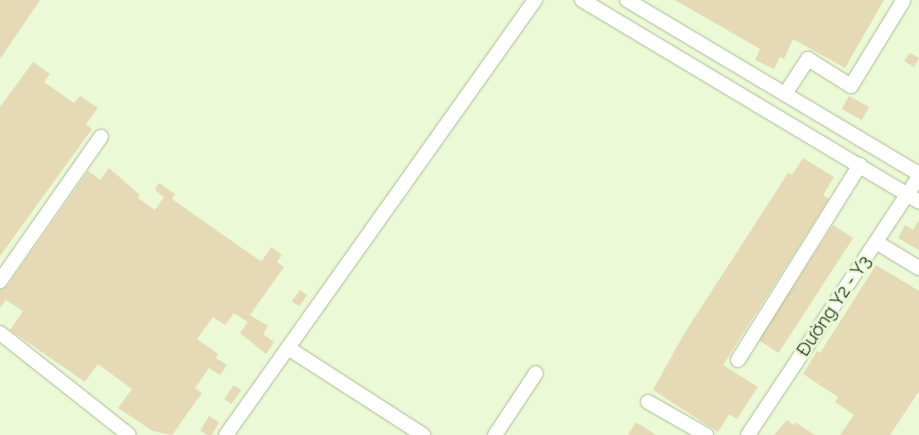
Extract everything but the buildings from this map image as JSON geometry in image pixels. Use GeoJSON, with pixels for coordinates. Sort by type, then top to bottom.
{"type":"FeatureCollection","features":[{"type":"Feature","properties":{"kind":"street"},"geometry":{"type":"LineString","coordinates":[[226,435],[535,0]]}},
{"type":"Feature","properties":{"kind":"street"},"geometry":{"type":"LineString","coordinates":[[582,0],[919,202]]}},
{"type":"Feature","properties":{"kind":"street"},"geometry":{"type":"LineString","coordinates":[[627,0],[919,176]]}},
{"type":"Feature","properties":{"kind":"street"},"geometry":{"type":"LineString","coordinates":[[785,94],[808,59],[851,86],[903,1]]}},
{"type":"Feature","properties":{"kind":"street"},"geometry":{"type":"LineString","coordinates":[[0,281],[101,137]]}},
{"type":"Feature","properties":{"kind":"street"},"geometry":{"type":"LineString","coordinates":[[738,360],[860,165]]}},
{"type":"Feature","properties":{"kind":"street","name":"Đường Y2 - Y3"},"geometry":{"type":"LineString","coordinates":[[748,435],[919,176]]}},
{"type":"Feature","properties":{"kind":"street"},"geometry":{"type":"LineString","coordinates":[[876,242],[919,268]]}},
{"type":"Feature","properties":{"kind":"street"},"geometry":{"type":"LineString","coordinates":[[0,333],[129,435]]}},
{"type":"Feature","properties":{"kind":"street"},"geometry":{"type":"LineString","coordinates":[[288,348],[423,435]]}},
{"type":"Feature","properties":{"kind":"street"},"geometry":{"type":"LineString","coordinates":[[495,435],[536,373]]}},
{"type":"Feature","properties":{"kind":"street"},"geometry":{"type":"LineString","coordinates":[[648,402],[706,435]]}}]}
